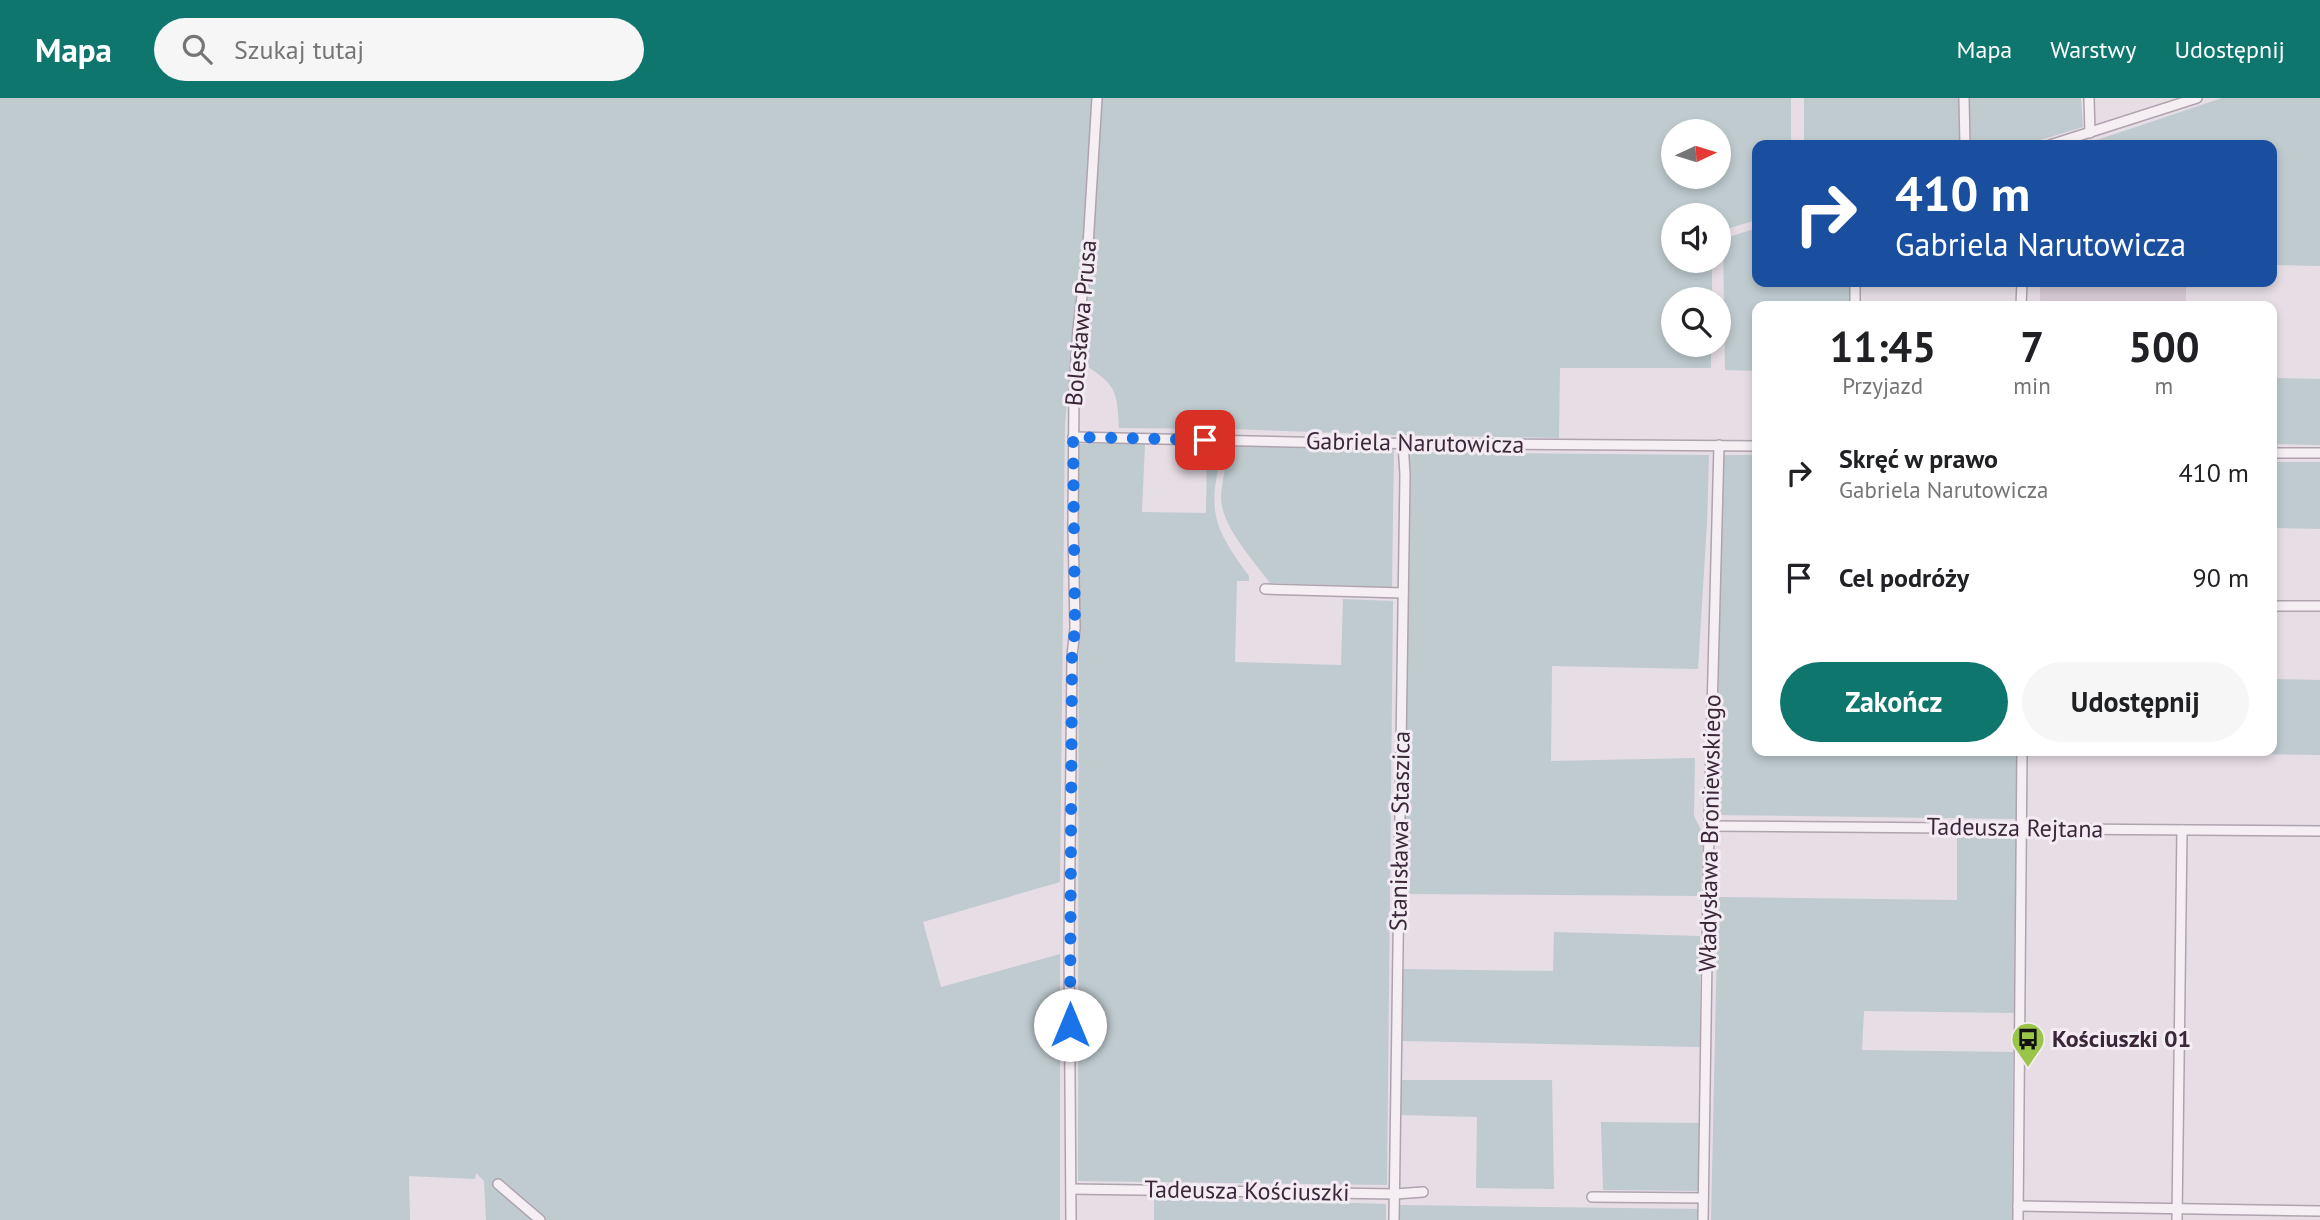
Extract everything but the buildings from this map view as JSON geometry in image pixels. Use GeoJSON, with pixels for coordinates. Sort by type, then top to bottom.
{"type":"FeatureCollection","features":[{"type":"Feature","properties":{"kind":"street","name":"Bolesława Prusa"},"geometry":{"type":"LineString","coordinates":[[1071,1220],[1069,934],[1072,656],[1075,628],[1073,437],[1078,329],[1088,246],[1097,98]]}},
{"type":"Feature","properties":{"kind":"street"},"geometry":{"type":"LineString","coordinates":[[1964,98],[1965,140]]}},
{"type":"Feature","properties":{"kind":"street"},"geometry":{"type":"LineString","coordinates":[[2089,98],[2090,133]]}},
{"type":"Feature","properties":{"kind":"street"},"geometry":{"type":"LineString","coordinates":[[2067,140],[2167,103],[2197,98]]}},
{"type":"Feature","properties":{"kind":"street","name":"Gabriela Narutowicza"},"geometry":{"type":"LineString","coordinates":[[1073,437],[1752,446]]}},
{"type":"Feature","properties":{"kind":"street","name":"Stanisława Staszica"},"geometry":{"type":"LineString","coordinates":[[1394,1220],[1404,443]]}},
{"type":"Feature","properties":{"kind":"street","name":"Władysława Broniewskiego"},"geometry":{"type":"LineString","coordinates":[[1703,1220],[1709,826],[1719,445]]}},
{"type":"Feature","properties":{"kind":"street"},"geometry":{"type":"LineString","coordinates":[[2277,453],[2320,453]]}},
{"type":"Feature","properties":{"kind":"street"},"geometry":{"type":"LineString","coordinates":[[1265,589],[1403,593]]}},
{"type":"Feature","properties":{"kind":"street"},"geometry":{"type":"LineString","coordinates":[[2277,606],[2320,606]]}},
{"type":"Feature","properties":{"kind":"street"},"geometry":{"type":"LineString","coordinates":[[2018,1220],[2022,756]]}},
{"type":"Feature","properties":{"kind":"street","name":"Tadeusza Rejtana"},"geometry":{"type":"LineString","coordinates":[[1709,826],[2320,831]]}},
{"type":"Feature","properties":{"kind":"street"},"geometry":{"type":"LineString","coordinates":[[2177,1220],[2182,830]]}},
{"type":"Feature","properties":{"kind":"street"},"geometry":{"type":"LineString","coordinates":[[498,1184],[540,1220]]}},
{"type":"Feature","properties":{"kind":"street","name":"Tadeusza Kościuszki"},"geometry":{"type":"LineString","coordinates":[[1071,1189],[1144,1188],[1395,1194],[1423,1192]]}},
{"type":"Feature","properties":{"kind":"street"},"geometry":{"type":"LineString","coordinates":[[1592,1196],[1703,1198]]}},
{"type":"Feature","properties":{"kind":"street"},"geometry":{"type":"LineString","coordinates":[[2018,1206],[2320,1211]]}},
{"type":"Feature","properties":{"kind":"shaded area"},"geometry":{"type":"Polygon","coordinates":[[[0,98],[1095,98],[1085,252],[1065,422],[1060,882],[923,922],[941,987],[1060,954],[1060,1220],[486,1220],[484,1181],[476,1173],[475,1179],[409,1176],[410,1220],[0,1220],[0,98]]]}},
{"type":"Feature","properties":{"kind":"shaded area"},"geometry":{"type":"Polygon","coordinates":[[[1102,98],[1791,98],[1791,140],[1752,140],[1752,221],[1731,228],[1731,203],[1661,203],[1661,273],[1712,273],[1712,287],[1661,287],[1661,357],[1711,357],[1711,368],[1560,368],[1559,438],[1119,428],[1117,404],[1108,383],[1082,363],[1102,98]]]}},
{"type":"Feature","properties":{"kind":"shaded area"},"geometry":{"type":"Polygon","coordinates":[[[1804,98],[2081,98],[2083,127],[2040,140],[1804,140],[1804,98]]]}},
{"type":"Feature","properties":{"kind":"shaded area"},"geometry":{"type":"Polygon","coordinates":[[[2222,98],[2320,98],[2320,266],[2277,265],[2277,140],[2097,140],[2222,98]]]}},
{"type":"Feature","properties":{"kind":"shaded area"},"geometry":{"type":"Polygon","coordinates":[[[1752,230],[1752,287],[1850,287],[1850,301],[1752,301],[1752,371],[1725,370],[1725,357],[1731,357],[1731,287],[1724,287],[1724,273],[1731,273],[1731,236],[1752,230]]]}},
{"type":"Feature","properties":{"kind":"shaded area"},"geometry":{"type":"Polygon","coordinates":[[[2040,287],[2186,287],[2186,301],[2040,301],[2040,287]]]}},
{"type":"Feature","properties":{"kind":"shaded area"},"geometry":{"type":"Polygon","coordinates":[[[2277,378],[2320,379],[2320,445],[2277,444],[2277,378]]]}},
{"type":"Feature","properties":{"kind":"shaded area"},"geometry":{"type":"Polygon","coordinates":[[[1079,444],[1145,444],[1142,512],[1206,513],[1207,444],[1224,444],[1214,500],[1216,514],[1226,542],[1249,576],[1249,581],[1237,581],[1235,662],[1341,665],[1343,599],[1393,601],[1387,1185],[1078,1181],[1079,444]]]}},
{"type":"Feature","properties":{"kind":"shaded area"},"geometry":{"type":"Polygon","coordinates":[[[1229,446],[1394,447],[1392,587],[1270,583],[1239,542],[1222,507],[1221,496],[1229,446]]]}},
{"type":"Feature","properties":{"kind":"shaded area"},"geometry":{"type":"Polygon","coordinates":[[[1408,452],[1709,455],[1698,669],[1552,666],[1551,761],[1695,758],[1694,816],[1703,834],[1701,896],[1403,894],[1408,452]]]}},
{"type":"Feature","properties":{"kind":"shaded area"},"geometry":{"type":"Polygon","coordinates":[[[1723,455],[1752,455],[1752,756],[2016,756],[2016,819],[1716,815],[1723,455]]]}},
{"type":"Feature","properties":{"kind":"shaded area"},"geometry":{"type":"Polygon","coordinates":[[[2277,462],[2320,462],[2320,529],[2277,528],[2277,462]]]}},
{"type":"Feature","properties":{"kind":"shaded area"},"geometry":{"type":"Polygon","coordinates":[[[2277,679],[2320,680],[2320,755],[2277,754],[2277,679]]]}},
{"type":"Feature","properties":{"kind":"shaded area"},"geometry":{"type":"Polygon","coordinates":[[[1957,833],[2016,834],[2014,1013],[1864,1011],[1862,1050],[2013,1052],[2012,1220],[1711,1220],[1718,897],[1957,900],[1957,833]]]}},
{"type":"Feature","properties":{"kind":"shaded area"},"geometry":{"type":"Polygon","coordinates":[[[1554,932],[1700,936],[1700,1047],[1402,1041],[1401,969],[1553,971],[1554,932]]]}},
{"type":"Feature","properties":{"kind":"shaded area"},"geometry":{"type":"Polygon","coordinates":[[[1401,1080],[1552,1080],[1554,1189],[1476,1188],[1477,1117],[1400,1115],[1401,1080]]]}},
{"type":"Feature","properties":{"kind":"shaded area"},"geometry":{"type":"Polygon","coordinates":[[[1601,1122],[1700,1123],[1700,1191],[1603,1190],[1601,1122]]]}},
{"type":"Feature","properties":{"kind":"shaded area"},"geometry":{"type":"Polygon","coordinates":[[[1154,1192],[1230,1193],[1230,1199],[1386,1204],[1386,1220],[1154,1220],[1154,1192]]]}},
{"type":"Feature","properties":{"kind":"shaded area"},"geometry":{"type":"Polygon","coordinates":[[[1400,1205],[1700,1209],[1700,1220],[1400,1220],[1400,1205]]]}},
{"type":"Feature","properties":{"kind":"place","name":"Kościuszki 01"},"geometry":{"type":"Point","coordinates":[2028,1069]}},
{"type":"Feature","properties":{"kind":"route"},"geometry":{"type":"LineString","coordinates":[[1070,1025],[1072,656],[1075,628],[1073,437],[1205,440]]}}]}
